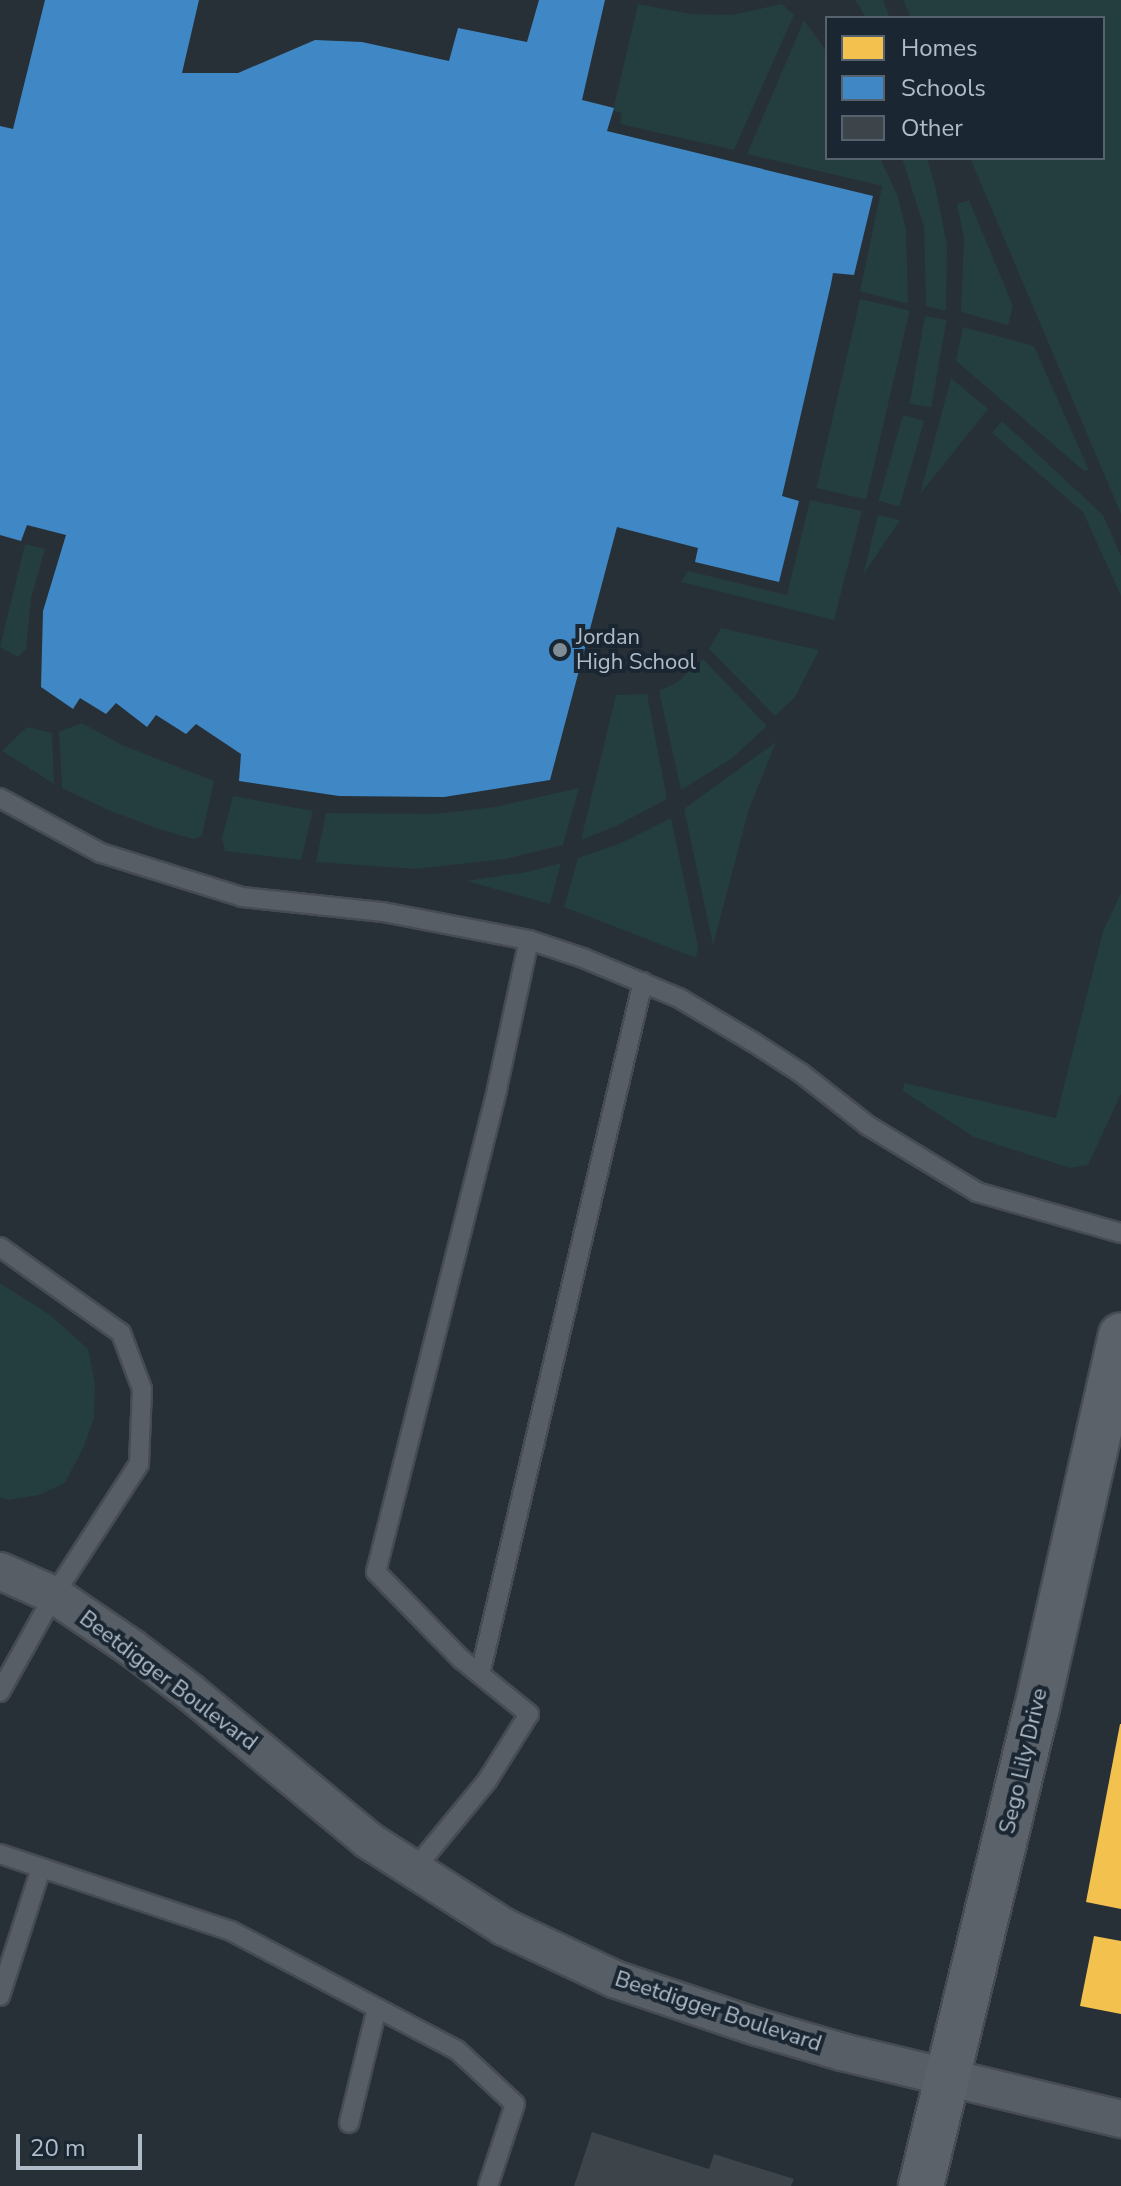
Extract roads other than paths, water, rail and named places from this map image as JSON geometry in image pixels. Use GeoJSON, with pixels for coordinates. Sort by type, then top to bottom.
{"type":"FeatureCollection","features":[{"type":"Feature","properties":{"kind":"main road","name":"Sego Lily Drive"},"geometry":{"type":"LineString","coordinates":[[921,2186],[1121,1335]]}},
{"type":"Feature","properties":{"kind":"street","name":"Beetdigger Boulevard"},"geometry":{"type":"LineString","coordinates":[[0,1571],[54,1595],[190,1692],[325,1806],[413,1871],[504,1927],[614,1979],[757,2027],[948,2078],[1121,2119]]}},
{"type":"Feature","properties":{"kind":"lane"},"geometry":{"type":"LineString","coordinates":[[0,798],[101,853],[242,897],[383,912],[529,940],[643,982],[679,998],[753,1042],[801,1073],[867,1125],[977,1192],[1121,1233]]}},
{"type":"Feature","properties":{"kind":"lane"},"geometry":{"type":"LineString","coordinates":[[413,1871],[487,1781],[529,1714],[480,1674],[376,1572],[493,1104],[529,940]]}},
{"type":"Feature","properties":{"kind":"lane"},"geometry":{"type":"LineString","coordinates":[[480,1674],[643,982]]}},
{"type":"Feature","properties":{"kind":"lane"},"geometry":{"type":"LineString","coordinates":[[0,1247],[121,1333],[142,1389],[139,1464],[54,1595],[0,1692]]}},
{"type":"Feature","properties":{"kind":"lane"},"geometry":{"type":"LineString","coordinates":[[0,1854],[231,1931],[457,2050],[515,2104],[488,2186]]}},
{"type":"Feature","properties":{"kind":"lane"},"geometry":{"type":"LineString","coordinates":[[0,1996],[41,1868]]}},
{"type":"Feature","properties":{"kind":"lane"},"geometry":{"type":"LineString","coordinates":[[349,2123],[377,2008]]}},
{"type":"Feature","properties":{"kind":"place","name":"Jordan High School"},"geometry":{"type":"Point","coordinates":[560,650]}}]}
